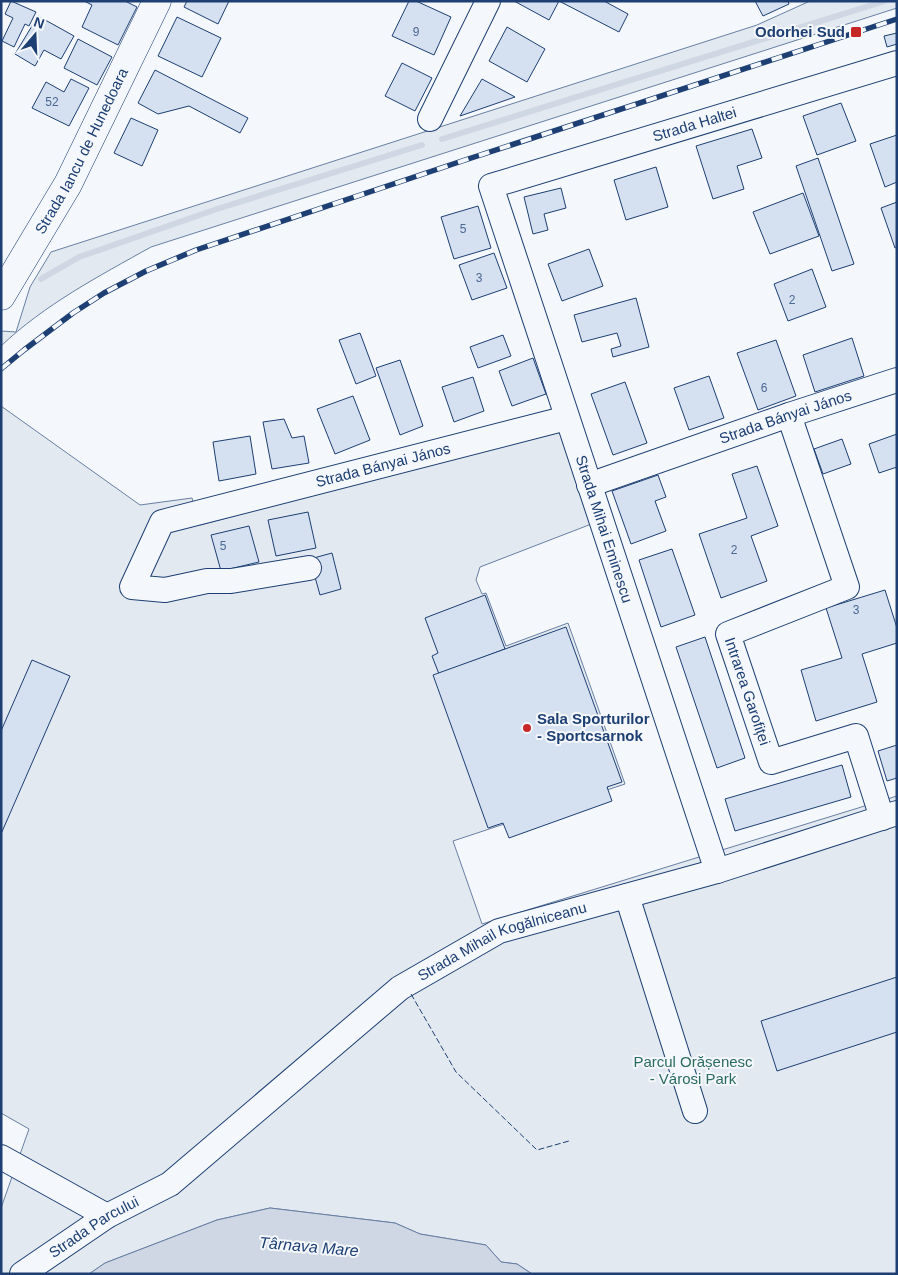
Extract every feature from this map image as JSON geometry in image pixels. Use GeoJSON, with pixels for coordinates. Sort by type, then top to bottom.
{"type":"FeatureCollection","features":[{"type":"Feature","properties":{"kind":"main road","name":"Strada Iancu de Hunedoara"},"geometry":{"type":"LineString","coordinates":[[1,296],[68,184],[157,1]]}},
{"type":"Feature","properties":{"kind":"street"},"geometry":{"type":"LineString","coordinates":[[430,120],[488,1]]}},
{"type":"Feature","properties":{"kind":"street","name":"Strada Haltei"},"geometry":{"type":"LineString","coordinates":[[491,186],[897,63]]}},
{"type":"Feature","properties":{"kind":"street","name":"Strada Mihai Eminescu"},"geometry":{"type":"LineString","coordinates":[[491,186],[717,871]]}},
{"type":"Feature","properties":{"kind":"street","name":"Strada Bányai János"},"geometry":{"type":"LineString","coordinates":[[589,485],[788,415],[897,380]]}},
{"type":"Feature","properties":{"kind":"street","name":"Intrarea Garofiței"},"geometry":{"type":"LineString","coordinates":[[788,415],[847,587],[728,634],[771,762],[856,736],[890,815]]}},
{"type":"Feature","properties":{"kind":"street","name":"Strada Bányai János"},"geometry":{"type":"LineString","coordinates":[[309,568],[231,580],[207,581],[165,590],[132,587],[162,522],[567,418]]}},
{"type":"Feature","properties":{"kind":"street","name":"Strada Mihail Kogălniceanu"},"geometry":{"type":"LineString","coordinates":[[170,1184],[400,988],[499,931],[717,871],[890,815]]}},
{"type":"Feature","properties":{"kind":"street"},"geometry":{"type":"LineString","coordinates":[[628,896],[695,1111]]}},
{"type":"Feature","properties":{"kind":"street"},"geometry":{"type":"LineString","coordinates":[[1,1157],[107,1216]]}},
{"type":"Feature","properties":{"kind":"street","name":"Strada Parcului"},"geometry":{"type":"LineString","coordinates":[[22,1274],[107,1216],[170,1184]]}},
{"type":"Feature","properties":{"kind":"green space"},"geometry":{"type":"Polygon","coordinates":[[[810,1],[897,1],[897,8],[151,247],[54,304],[35,317],[1,346],[1,331],[16,332],[30,287],[51,252],[757,25],[810,1]]]}},
{"type":"Feature","properties":{"kind":"green space","name":"Parcul Orășenesc - Városi Park"},"geometry":{"type":"Polygon","coordinates":[[[1,406],[140,505],[192,498],[200,525],[559,429],[594,523],[480,567],[476,580],[482,594],[486,593],[506,646],[568,623],[625,784],[453,841],[482,924],[897,796],[897,1274],[532,1274],[517,1264],[501,1262],[486,1245],[420,1234],[395,1223],[270,1208],[217,1220],[105,1263],[89,1274],[1,1274],[1,1208],[29,1129],[1,1113],[1,406]]]}},
{"type":"Feature","properties":{"kind":"water","name":"Târnava Mare"},"geometry":{"type":"Polygon","coordinates":[[[270,1208],[395,1223],[420,1234],[486,1245],[501,1262],[517,1264],[532,1274],[89,1274],[105,1263],[217,1220],[270,1208]]]}},
{"type":"Feature","properties":{"kind":"building"},"geometry":{"type":"Polygon","coordinates":[[[11,1],[36,12],[29,26],[25,24],[14,47],[2,41],[13,18],[5,14],[11,1]]]}},
{"type":"Feature","properties":{"kind":"building"},"geometry":{"type":"Polygon","coordinates":[[[84,1],[125,1],[137,7],[118,45],[82,27],[92,5],[84,1]]]}},
{"type":"Feature","properties":{"kind":"building"},"geometry":{"type":"Polygon","coordinates":[[[187,1],[229,1],[218,24],[184,7],[187,1]]]}},
{"type":"Feature","properties":{"kind":"building"},"geometry":{"type":"Polygon","coordinates":[[[409,1],[416,1],[451,17],[434,55],[392,36],[409,1]]]}},
{"type":"Feature","properties":{"kind":"building"},"geometry":{"type":"Polygon","coordinates":[[[514,1],[559,1],[549,20],[514,1]]]}},
{"type":"Feature","properties":{"kind":"building"},"geometry":{"type":"Polygon","coordinates":[[[559,1],[604,1],[628,14],[619,32],[559,1]]]}},
{"type":"Feature","properties":{"kind":"building"},"geometry":{"type":"Polygon","coordinates":[[[755,1],[788,1],[789,4],[763,16],[755,1]]]}},
{"type":"Feature","properties":{"kind":"building"},"geometry":{"type":"Polygon","coordinates":[[[38,16],[74,36],[61,59],[44,50],[35,66],[15,54],[38,16]]]}},
{"type":"Feature","properties":{"kind":"building"},"geometry":{"type":"Polygon","coordinates":[[[177,17],[221,38],[202,77],[158,56],[177,17]]]}},
{"type":"Feature","properties":{"kind":"building"},"geometry":{"type":"Polygon","coordinates":[[[507,27],[545,49],[527,82],[489,61],[507,27]]]}},
{"type":"Feature","properties":{"kind":"building"},"geometry":{"type":"Polygon","coordinates":[[[897,33],[897,44],[887,47],[884,36],[897,33]]]}},
{"type":"Feature","properties":{"kind":"building"},"geometry":{"type":"Polygon","coordinates":[[[78,39],[112,57],[97,85],[64,68],[78,39]]]}},
{"type":"Feature","properties":{"kind":"building"},"geometry":{"type":"Polygon","coordinates":[[[402,63],[432,78],[415,111],[385,96],[402,63]]]}},
{"type":"Feature","properties":{"kind":"building"},"geometry":{"type":"Polygon","coordinates":[[[155,70],[248,118],[240,133],[189,106],[158,114],[138,103],[155,70]]]}},
{"type":"Feature","properties":{"kind":"building"},"geometry":{"type":"Polygon","coordinates":[[[71,79],[89,88],[69,126],[32,108],[46,82],[64,92],[71,79]]]}},
{"type":"Feature","properties":{"kind":"building"},"geometry":{"type":"Polygon","coordinates":[[[482,79],[515,97],[460,116],[482,79]]]}},
{"type":"Feature","properties":{"kind":"building"},"geometry":{"type":"Polygon","coordinates":[[[841,103],[856,141],[817,155],[803,116],[841,103]]]}},
{"type":"Feature","properties":{"kind":"building"},"geometry":{"type":"Polygon","coordinates":[[[131,118],[158,130],[142,166],[114,153],[131,118]]]}},
{"type":"Feature","properties":{"kind":"building"},"geometry":{"type":"Polygon","coordinates":[[[752,129],[762,158],[737,166],[744,189],[713,199],[696,146],[752,129]]]}},
{"type":"Feature","properties":{"kind":"building"},"geometry":{"type":"Polygon","coordinates":[[[897,135],[897,182],[885,187],[870,144],[897,135]]]}},
{"type":"Feature","properties":{"kind":"building"},"geometry":{"type":"Polygon","coordinates":[[[818,158],[854,264],[832,271],[796,166],[818,158]]]}},
{"type":"Feature","properties":{"kind":"building"},"geometry":{"type":"Polygon","coordinates":[[[656,167],[668,207],[626,220],[614,180],[656,167]]]}},
{"type":"Feature","properties":{"kind":"building"},"geometry":{"type":"Polygon","coordinates":[[[561,188],[566,208],[544,214],[548,230],[533,234],[524,197],[561,188]]]}},
{"type":"Feature","properties":{"kind":"building"},"geometry":{"type":"Polygon","coordinates":[[[803,193],[819,236],[770,254],[753,212],[803,193]]]}},
{"type":"Feature","properties":{"kind":"building"},"geometry":{"type":"Polygon","coordinates":[[[897,202],[897,247],[895,248],[881,208],[897,202]]]}},
{"type":"Feature","properties":{"kind":"building"},"geometry":{"type":"Polygon","coordinates":[[[478,206],[491,248],[454,259],[441,217],[478,206]]]}},
{"type":"Feature","properties":{"kind":"building"},"geometry":{"type":"Polygon","coordinates":[[[589,249],[603,286],[562,301],[548,264],[589,249]]]}},
{"type":"Feature","properties":{"kind":"building"},"geometry":{"type":"Polygon","coordinates":[[[494,253],[507,288],[472,300],[459,265],[494,253]]]}},
{"type":"Feature","properties":{"kind":"building"},"geometry":{"type":"Polygon","coordinates":[[[812,269],[826,307],[788,321],[774,284],[812,269]]]}},
{"type":"Feature","properties":{"kind":"building"},"geometry":{"type":"Polygon","coordinates":[[[636,298],[649,347],[613,357],[611,349],[621,346],[617,333],[582,342],[574,315],[636,298]]]}},
{"type":"Feature","properties":{"kind":"building"},"geometry":{"type":"Polygon","coordinates":[[[360,333],[376,376],[356,384],[339,340],[360,333]]]}},
{"type":"Feature","properties":{"kind":"building"},"geometry":{"type":"Polygon","coordinates":[[[503,335],[511,356],[478,368],[470,347],[503,335]]]}},
{"type":"Feature","properties":{"kind":"building"},"geometry":{"type":"Polygon","coordinates":[[[852,338],[864,376],[815,392],[803,355],[852,338]]]}},
{"type":"Feature","properties":{"kind":"building"},"geometry":{"type":"Polygon","coordinates":[[[776,340],[796,396],[758,410],[737,353],[776,340]]]}},
{"type":"Feature","properties":{"kind":"building"},"geometry":{"type":"Polygon","coordinates":[[[533,358],[546,394],[512,406],[499,371],[533,358]]]}},
{"type":"Feature","properties":{"kind":"building"},"geometry":{"type":"Polygon","coordinates":[[[400,360],[423,426],[400,435],[376,368],[400,360]]]}},
{"type":"Feature","properties":{"kind":"building"},"geometry":{"type":"Polygon","coordinates":[[[709,376],[724,418],[689,430],[674,388],[709,376]]]}},
{"type":"Feature","properties":{"kind":"building"},"geometry":{"type":"Polygon","coordinates":[[[473,377],[484,411],[454,422],[442,387],[473,377]]]}},
{"type":"Feature","properties":{"kind":"building"},"geometry":{"type":"Polygon","coordinates":[[[625,382],[647,443],[613,455],[591,394],[625,382]]]}},
{"type":"Feature","properties":{"kind":"building"},"geometry":{"type":"Polygon","coordinates":[[[353,396],[370,440],[335,454],[317,409],[353,396]]]}},
{"type":"Feature","properties":{"kind":"building"},"geometry":{"type":"Polygon","coordinates":[[[284,419],[292,438],[304,436],[309,463],[272,469],[263,422],[284,419]]]}},
{"type":"Feature","properties":{"kind":"building"},"geometry":{"type":"Polygon","coordinates":[[[897,434],[897,467],[879,473],[869,444],[897,434]]]}},
{"type":"Feature","properties":{"kind":"building"},"geometry":{"type":"Polygon","coordinates":[[[250,436],[256,474],[219,481],[213,442],[250,436]]]}},
{"type":"Feature","properties":{"kind":"building"},"geometry":{"type":"Polygon","coordinates":[[[842,439],[851,464],[823,474],[814,449],[842,439]]]}},
{"type":"Feature","properties":{"kind":"building"},"geometry":{"type":"Polygon","coordinates":[[[757,466],[778,526],[751,536],[767,581],[721,598],[699,534],[747,518],[732,474],[757,466]]]}},
{"type":"Feature","properties":{"kind":"building"},"geometry":{"type":"Polygon","coordinates":[[[658,475],[666,497],[655,501],[666,531],[631,544],[612,491],[658,475]]]}},
{"type":"Feature","properties":{"kind":"building"},"geometry":{"type":"Polygon","coordinates":[[[308,512],[316,548],[276,556],[268,520],[308,512]]]}},
{"type":"Feature","properties":{"kind":"building"},"geometry":{"type":"Polygon","coordinates":[[[249,526],[259,562],[221,571],[211,535],[249,526]]]}},
{"type":"Feature","properties":{"kind":"building"},"geometry":{"type":"Polygon","coordinates":[[[672,549],[695,615],[661,627],[639,560],[672,549]]]}},
{"type":"Feature","properties":{"kind":"building"},"geometry":{"type":"Polygon","coordinates":[[[332,553],[341,589],[320,595],[310,559],[332,553]]]}},
{"type":"Feature","properties":{"kind":"building"},"geometry":{"type":"Polygon","coordinates":[[[885,590],[897,628],[897,643],[862,654],[877,702],[816,721],[801,670],[842,658],[826,608],[885,590]]]}},
{"type":"Feature","properties":{"kind":"building"},"geometry":{"type":"Polygon","coordinates":[[[485,595],[505,649],[439,674],[432,656],[438,653],[425,618],[485,595]]]}},
{"type":"Feature","properties":{"kind":"building","name":"Sala Sporturilor - Sportcsarnok"},"geometry":{"type":"Polygon","coordinates":[[[566,627],[622,782],[607,787],[612,801],[509,838],[503,823],[488,828],[433,675],[566,627]]]}},
{"type":"Feature","properties":{"kind":"building"},"geometry":{"type":"Polygon","coordinates":[[[705,637],[745,758],[717,768],[676,647],[705,637]]]}},
{"type":"Feature","properties":{"kind":"building"},"geometry":{"type":"Polygon","coordinates":[[[32,660],[70,676],[1,834],[1,731],[32,660]]]}},
{"type":"Feature","properties":{"kind":"building"},"geometry":{"type":"Polygon","coordinates":[[[897,745],[897,778],[887,781],[878,751],[897,745]]]}},
{"type":"Feature","properties":{"kind":"building"},"geometry":{"type":"Polygon","coordinates":[[[842,765],[851,797],[735,831],[725,799],[842,765]]]}},
{"type":"Feature","properties":{"kind":"building"},"geometry":{"type":"Polygon","coordinates":[[[897,977],[897,1032],[777,1071],[761,1021],[897,977]]]}},
{"type":"Feature","properties":{"kind":"waterway"},"geometry":{"type":"LineString","coordinates":[[442,139],[885,1]]}},
{"type":"Feature","properties":{"kind":"waterway"},"geometry":{"type":"LineString","coordinates":[[41,279],[79,257],[217,209],[422,145]]}},
{"type":"Feature","properties":{"kind":"railway"},"geometry":{"type":"LineString","coordinates":[[1,369],[73,313],[104,293],[146,271],[196,250],[897,19]]}},
{"type":"Feature","properties":{"kind":"fence"},"geometry":{"type":"LineString","coordinates":[[411,994],[456,1072],[537,1150],[569,1141]]}},
{"type":"Feature","properties":{"kind":"place","name":"Odorhei Sud"},"geometry":{"type":"Point","coordinates":[856,32]}},
{"type":"Feature","properties":{"kind":"place","name":"Sala Sporturilor - Sportcsarnok"},"geometry":{"type":"Point","coordinates":[527,728]}}]}
